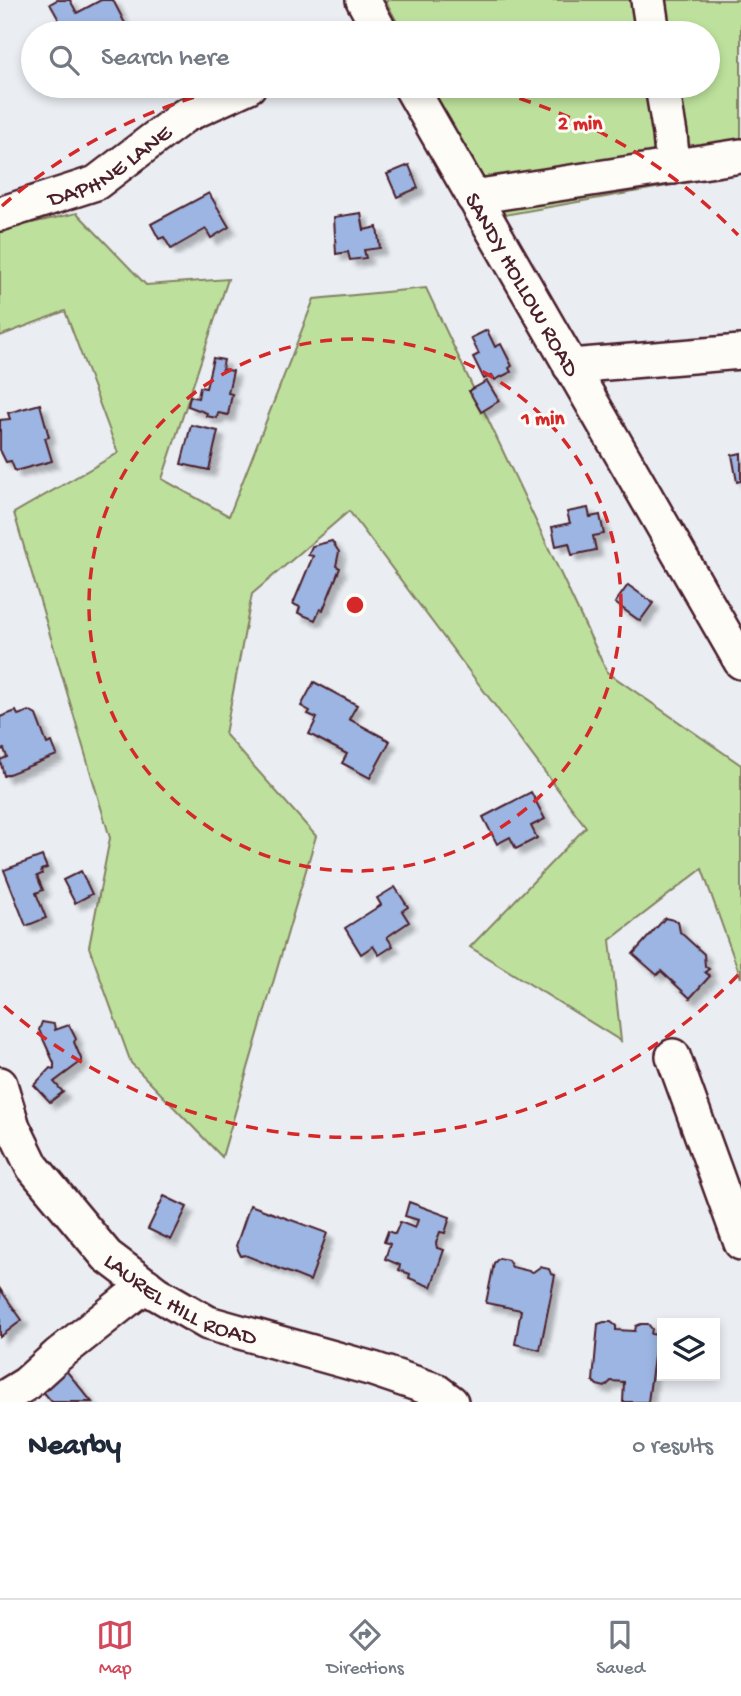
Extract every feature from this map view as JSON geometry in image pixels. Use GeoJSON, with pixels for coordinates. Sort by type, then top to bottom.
{"type":"FeatureCollection","features":[{"type":"Feature","properties":{"kind":"street"},"geometry":{"type":"LineString","coordinates":[[648,0],[651,21]]}},
{"type":"Feature","properties":{"kind":"street","name":"DAPHNE LANE"},"geometry":{"type":"LineString","coordinates":[[0,214],[96,183],[184,117],[223,98]]}},
{"type":"Feature","properties":{"kind":"street","name":"SANDY HOLLOW ROAD"},"geometry":{"type":"LineString","coordinates":[[417,98],[741,662]]}},
{"type":"Feature","properties":{"kind":"street"},"geometry":{"type":"LineString","coordinates":[[664,98],[673,167]]}},
{"type":"Feature","properties":{"kind":"street"},"geometry":{"type":"LineString","coordinates":[[473,197],[741,156]]}},
{"type":"Feature","properties":{"kind":"street"},"geometry":{"type":"LineString","coordinates":[[570,366],[741,352]]}},
{"type":"Feature","properties":{"kind":"street"},"geometry":{"type":"LineString","coordinates":[[673,1056],[741,1243]]}},
{"type":"Feature","properties":{"kind":"street","name":"LAUREL HILL ROAD"},"geometry":{"type":"LineString","coordinates":[[0,1084],[13,1127],[32,1166],[107,1256],[146,1285],[208,1322],[373,1369],[435,1390],[451,1402]]}},
{"type":"Feature","properties":{"kind":"street"},"geometry":{"type":"LineString","coordinates":[[0,1400],[26,1384],[146,1285]]}},
{"type":"Feature","properties":{"kind":"green space"},"geometry":{"type":"Polygon","coordinates":[[[385,0],[741,0],[741,173],[499,216],[437,98],[720,98],[720,21],[396,21],[385,0]]]}},
{"type":"Feature","properties":{"kind":"green space"},"geometry":{"type":"Polygon","coordinates":[[[77,213],[146,285],[228,279],[162,479],[229,516],[314,299],[426,288],[607,672],[741,765],[741,978],[702,869],[610,940],[621,1041],[470,947],[586,827],[349,511],[252,594],[225,734],[316,836],[222,1157],[131,1063],[89,947],[110,838],[14,513],[118,453],[65,311],[0,336],[0,230],[77,213]]]}},
{"type":"Feature","properties":{"kind":"building"},"geometry":{"type":"Polygon","coordinates":[[[57,0],[70,0],[77,13],[101,0],[113,0],[124,21],[57,21],[59,20],[50,4],[57,0]]]}},
{"type":"Feature","properties":{"kind":"building"},"geometry":{"type":"Polygon","coordinates":[[[409,165],[418,188],[397,197],[387,174],[409,165]]]}},
{"type":"Feature","properties":{"kind":"building"},"geometry":{"type":"Polygon","coordinates":[[[209,193],[229,227],[211,238],[206,229],[171,249],[164,237],[159,239],[151,224],[209,193]]]}},
{"type":"Feature","properties":{"kind":"building"},"geometry":{"type":"Polygon","coordinates":[[[361,213],[364,230],[377,227],[380,248],[364,250],[366,258],[350,260],[348,252],[336,254],[334,217],[361,213]]]}},
{"type":"Feature","properties":{"kind":"building"},"geometry":{"type":"Polygon","coordinates":[[[487,330],[495,347],[501,344],[512,366],[509,368],[511,372],[495,380],[492,375],[484,379],[473,357],[479,354],[471,338],[487,330]]]}},
{"type":"Feature","properties":{"kind":"building"},"geometry":{"type":"Polygon","coordinates":[[[213,358],[224,360],[222,369],[233,371],[228,393],[232,394],[228,415],[218,413],[217,418],[206,416],[207,413],[188,406],[190,396],[198,398],[200,387],[206,388],[213,358]]]}},
{"type":"Feature","properties":{"kind":"building"},"geometry":{"type":"Polygon","coordinates":[[[487,381],[499,401],[481,412],[469,391],[487,381]]]}},
{"type":"Feature","properties":{"kind":"building"},"geometry":{"type":"Polygon","coordinates":[[[40,404],[49,437],[45,438],[52,461],[15,471],[11,461],[6,462],[0,450],[0,420],[10,419],[8,413],[40,404]]]}},
{"type":"Feature","properties":{"kind":"building"},"geometry":{"type":"Polygon","coordinates":[[[191,425],[218,431],[209,470],[181,464],[191,425]]]}},
{"type":"Feature","properties":{"kind":"building"},"geometry":{"type":"Polygon","coordinates":[[[741,453],[741,481],[737,482],[732,455],[741,453]]]}},
{"type":"Feature","properties":{"kind":"building"},"geometry":{"type":"Polygon","coordinates":[[[588,508],[590,517],[600,515],[604,534],[593,536],[596,550],[572,555],[569,543],[556,546],[552,527],[570,523],[567,512],[588,508]]]}},
{"type":"Feature","properties":{"kind":"building"},"geometry":{"type":"Polygon","coordinates":[[[332,541],[339,552],[336,566],[340,568],[323,610],[320,609],[315,620],[298,613],[300,607],[293,604],[313,556],[308,555],[312,546],[332,541]]]}},
{"type":"Feature","properties":{"kind":"building"},"geometry":{"type":"Polygon","coordinates":[[[628,585],[653,603],[640,621],[615,603],[628,585]]]}},
{"type":"Feature","properties":{"kind":"building"},"geometry":{"type":"Polygon","coordinates":[[[314,682],[357,705],[349,719],[390,741],[370,778],[342,763],[347,754],[309,734],[317,718],[308,714],[310,711],[301,706],[314,682]]]}},
{"type":"Feature","properties":{"kind":"building"},"geometry":{"type":"Polygon","coordinates":[[[16,711],[18,715],[29,711],[36,715],[47,744],[52,742],[57,755],[4,776],[0,760],[7,757],[4,749],[0,750],[0,717],[16,711]]]}},
{"type":"Feature","properties":{"kind":"building"},"geometry":{"type":"Polygon","coordinates":[[[531,792],[545,819],[531,826],[537,838],[516,849],[510,837],[497,844],[483,817],[531,792]]]}},
{"type":"Feature","properties":{"kind":"building"},"geometry":{"type":"Polygon","coordinates":[[[42,856],[47,868],[41,870],[42,874],[37,876],[43,890],[36,893],[46,918],[26,926],[4,870],[42,856]]]}},
{"type":"Feature","properties":{"kind":"building"},"geometry":{"type":"Polygon","coordinates":[[[81,871],[92,894],[75,903],[63,880],[81,871]]]}},
{"type":"Feature","properties":{"kind":"building"},"geometry":{"type":"Polygon","coordinates":[[[395,887],[408,907],[402,911],[409,922],[387,937],[393,946],[379,955],[373,946],[361,954],[345,928],[381,905],[377,898],[395,887]]]}},
{"type":"Feature","properties":{"kind":"building"},"geometry":{"type":"Polygon","coordinates":[[[665,918],[678,921],[680,932],[704,954],[705,966],[709,969],[705,972],[710,976],[690,998],[661,971],[657,975],[633,954],[665,918]]]}},
{"type":"Feature","properties":{"kind":"building"},"geometry":{"type":"Polygon","coordinates":[[[42,1022],[54,1024],[55,1030],[69,1025],[82,1061],[54,1082],[63,1092],[50,1102],[34,1085],[50,1068],[54,1069],[54,1063],[39,1030],[42,1022]]]}},
{"type":"Feature","properties":{"kind":"building"},"geometry":{"type":"Polygon","coordinates":[[[164,1196],[187,1207],[171,1240],[148,1229],[164,1196]]]}},
{"type":"Feature","properties":{"kind":"building"},"geometry":{"type":"Polygon","coordinates":[[[409,1202],[450,1217],[445,1233],[440,1232],[436,1243],[437,1248],[444,1250],[431,1287],[409,1278],[410,1274],[399,1270],[400,1265],[385,1259],[390,1244],[384,1242],[388,1231],[395,1234],[400,1222],[415,1228],[418,1220],[405,1216],[409,1202]]]}},
{"type":"Feature","properties":{"kind":"building"},"geometry":{"type":"Polygon","coordinates":[[[250,1205],[327,1233],[310,1281],[245,1255],[241,1256],[236,1246],[250,1205]]]}},
{"type":"Feature","properties":{"kind":"building"},"geometry":{"type":"Polygon","coordinates":[[[499,1258],[508,1260],[512,1267],[533,1272],[540,1267],[549,1269],[551,1274],[555,1275],[540,1350],[515,1344],[521,1310],[486,1303],[494,1263],[499,1258]]]}},
{"type":"Feature","properties":{"kind":"building"},"geometry":{"type":"Polygon","coordinates":[[[0,1289],[22,1320],[0,1337],[0,1289]]]}},
{"type":"Feature","properties":{"kind":"building"},"geometry":{"type":"Polygon","coordinates":[[[611,1322],[616,1326],[616,1330],[635,1331],[636,1326],[648,1324],[652,1329],[651,1334],[657,1335],[648,1402],[623,1402],[624,1382],[611,1381],[605,1387],[593,1381],[598,1324],[611,1322]]]}},
{"type":"Feature","properties":{"kind":"building"},"geometry":{"type":"Polygon","coordinates":[[[64,1368],[92,1402],[52,1402],[40,1388],[64,1368]]]}}]}
